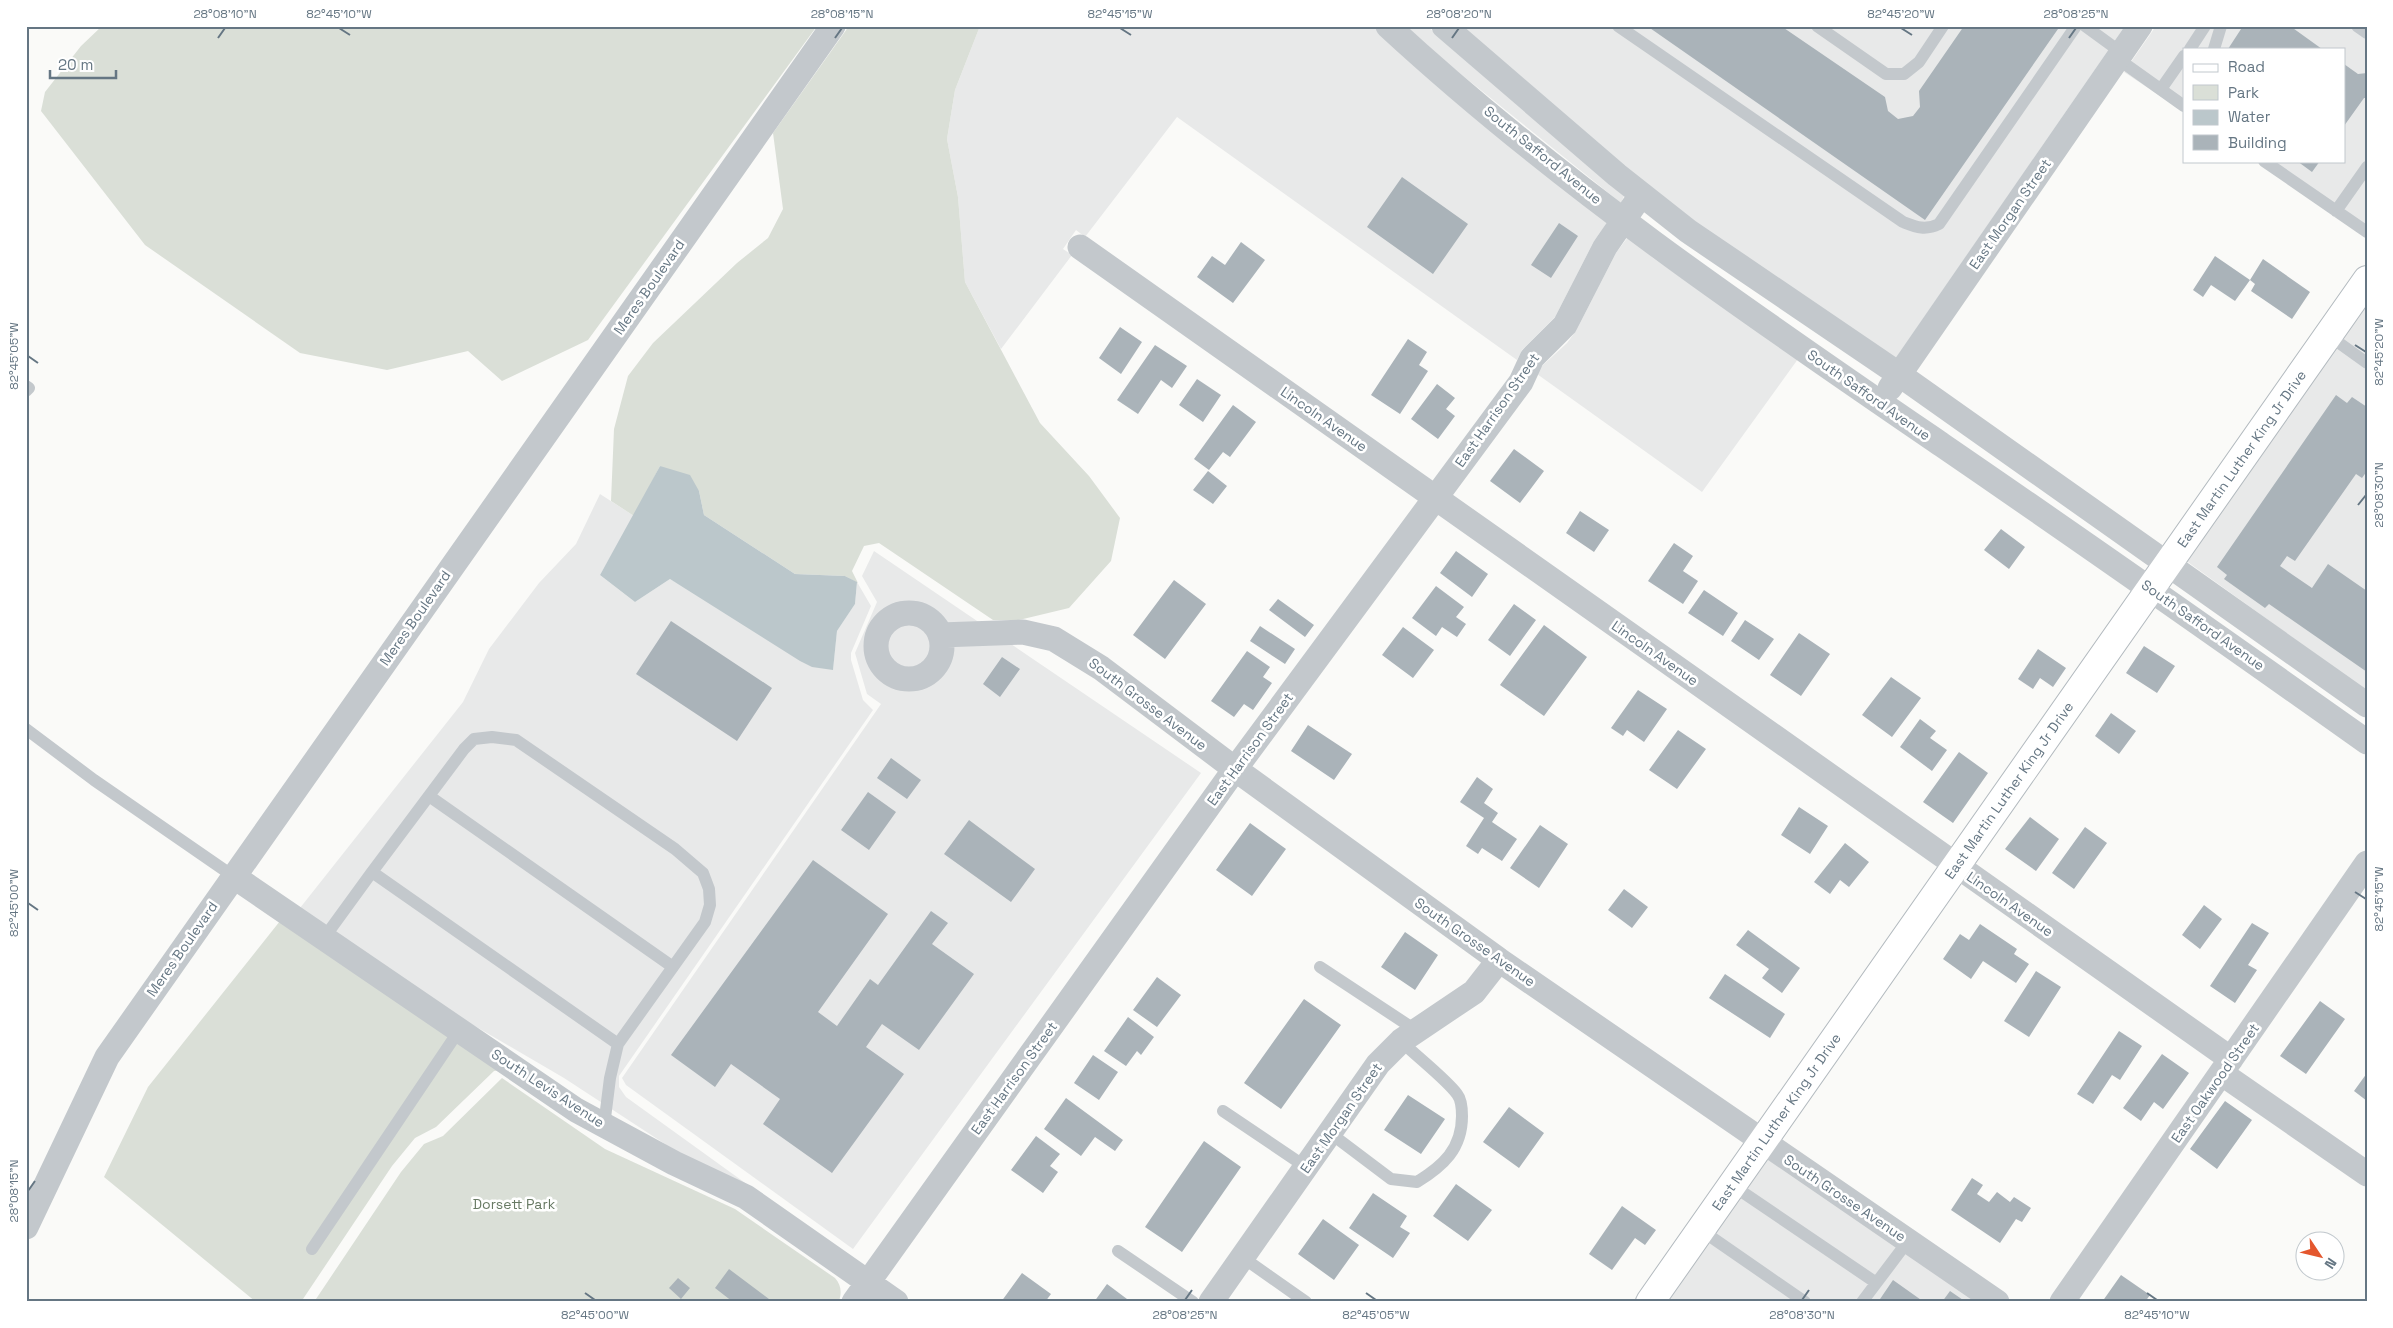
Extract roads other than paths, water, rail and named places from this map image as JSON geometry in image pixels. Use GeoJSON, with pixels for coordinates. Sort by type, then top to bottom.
{"type":"FeatureCollection","features":[{"type":"Feature","properties":{"kind":"street","name":"Meres Boulevard"},"geometry":{"type":"LineString","coordinates":[[26,1227],[107,1058],[233,876],[833,26]]}},
{"type":"Feature","properties":{"kind":"street","name":"South Safford Avenue"},"geometry":{"type":"LineString","coordinates":[[1388,26],[1459,88],[1660,249],[1880,403],[2150,587],[2367,742]]}},
{"type":"Feature","properties":{"kind":"street"},"geometry":{"type":"LineString","coordinates":[[1444,26],[1641,195],[1688,231],[1900,375],[2168,562],[2367,705]]}},
{"type":"Feature","properties":{"kind":"street","name":"East Morgan Street"},"geometry":{"type":"LineString","coordinates":[[1880,403],[2140,26]]}},
{"type":"Feature","properties":{"kind":"street","name":"East Harrison Street"},"geometry":{"type":"LineString","coordinates":[[861,1292],[1235,769],[1434,497],[1521,382],[1532,358],[1565,325],[1606,247],[1641,195]]}},
{"type":"Feature","properties":{"kind":"street","name":"Lincoln Avenue"},"geometry":{"type":"LineString","coordinates":[[1080,247],[1955,866],[2226,1066],[2367,1174]]}},
{"type":"Feature","properties":{"kind":"street","name":"East Martin Luther King Jr Drive"},"geometry":{"type":"LineString","coordinates":[[1650,1302],[2367,280]]}},
{"type":"Feature","properties":{"kind":"street","name":"South Grosse Avenue"},"geometry":{"type":"LineString","coordinates":[[940,635],[1023,632],[1054,639],[1101,668],[1235,769],[1499,960],[1997,1302]]}},
{"type":"Feature","properties":{"kind":"street","name":"East Oakwood Street"},"geometry":{"type":"LineString","coordinates":[[2062,1302],[2367,863]]}},
{"type":"Feature","properties":{"kind":"street","name":"South Levis Avenue"},"geometry":{"type":"LineString","coordinates":[[233,876],[460,1029],[576,1110],[674,1163],[746,1197],[861,1292],[896,1302]]}},
{"type":"Feature","properties":{"kind":"street","name":"East Morgan Street"},"geometry":{"type":"LineString","coordinates":[[1211,1302],[1378,1064],[1409,1036],[1474,992],[1499,960]]}},
{"type":"Feature","properties":{"kind":"lane"},"geometry":{"type":"LineString","coordinates":[[1618,26],[1903,222],[1929,229],[1938,224],[2076,26]]}},
{"type":"Feature","properties":{"kind":"lane"},"geometry":{"type":"LineString","coordinates":[[1817,26],[1886,74],[1904,74],[1919,62],[1943,26]]}},
{"type":"Feature","properties":{"kind":"lane"},"geometry":{"type":"LineString","coordinates":[[2085,26],[2161,90],[2182,100]]}},
{"type":"Feature","properties":{"kind":"lane"},"geometry":{"type":"LineString","coordinates":[[2191,48],[2205,26]]}},
{"type":"Feature","properties":{"kind":"lane"},"geometry":{"type":"LineString","coordinates":[[2214,48],[2221,26]]}},
{"type":"Feature","properties":{"kind":"lane"},"geometry":{"type":"LineString","coordinates":[[2358,26],[2367,32]]}},
{"type":"Feature","properties":{"kind":"lane"},"geometry":{"type":"LineString","coordinates":[[2161,90],[2183,57]]}},
{"type":"Feature","properties":{"kind":"lane"},"geometry":{"type":"LineString","coordinates":[[2265,162],[2367,232]]}},
{"type":"Feature","properties":{"kind":"lane"},"geometry":{"type":"LineString","coordinates":[[2336,211],[2367,167]]}},
{"type":"Feature","properties":{"kind":"lane"},"geometry":{"type":"LineString","coordinates":[[2328,335],[2367,363]]}},
{"type":"Feature","properties":{"kind":"lane"},"geometry":{"type":"LineString","coordinates":[[26,386],[29,388],[26,391]]}},
{"type":"Feature","properties":{"kind":"lane"},"geometry":{"type":"LineString","coordinates":[[26,728],[94,780],[233,876]]}},
{"type":"Feature","properties":{"kind":"lane"},"geometry":{"type":"LineString","coordinates":[[324,938],[429,796],[474,739],[492,737],[516,740],[675,849],[703,873],[710,889],[710,905],[706,922],[618,1044],[610,1078],[604,1126]]}},
{"type":"Feature","properties":{"kind":"lane"},"geometry":{"type":"LineString","coordinates":[[429,796],[673,967]]}},
{"type":"Feature","properties":{"kind":"lane"},"geometry":{"type":"LineString","coordinates":[[372,872],[618,1044]]}},
{"type":"Feature","properties":{"kind":"lane"},"geometry":{"type":"LineString","coordinates":[[1320,967],[1409,1036],[1458,1095],[1462,1111],[1462,1132],[1452,1153],[1439,1169],[1418,1182],[1391,1179],[1330,1134]]}},
{"type":"Feature","properties":{"kind":"lane"},"geometry":{"type":"LineString","coordinates":[[312,1249],[460,1029]]}},
{"type":"Feature","properties":{"kind":"lane"},"geometry":{"type":"LineString","coordinates":[[1223,1110],[1306,1167]]}},
{"type":"Feature","properties":{"kind":"lane"},"geometry":{"type":"LineString","coordinates":[[1732,1185],[1875,1282]]}},
{"type":"Feature","properties":{"kind":"lane"},"geometry":{"type":"LineString","coordinates":[[1701,1230],[1805,1302]]}},
{"type":"Feature","properties":{"kind":"lane"},"geometry":{"type":"LineString","coordinates":[[1862,1302],[1875,1282],[1908,1241]]}},
{"type":"Feature","properties":{"kind":"lane"},"geometry":{"type":"LineString","coordinates":[[1118,1251],[1193,1302]]}},
{"type":"Feature","properties":{"kind":"lane"},"geometry":{"type":"LineString","coordinates":[[1242,1258],[1306,1302]]}},
{"type":"Feature","properties":{"kind":"water"},"geometry":{"type":"Polygon","coordinates":[[[660,466],[690,475],[699,491],[704,515],[795,574],[845,576],[857,582],[855,604],[837,631],[833,670],[812,667],[800,661],[670,579],[635,602],[600,575],[660,466]]]}},
{"type":"Feature","properties":{"kind":"park label","name":"Dorsett Park"},"geometry":{"type":"Point","coordinates":[514,1204]}}]}
